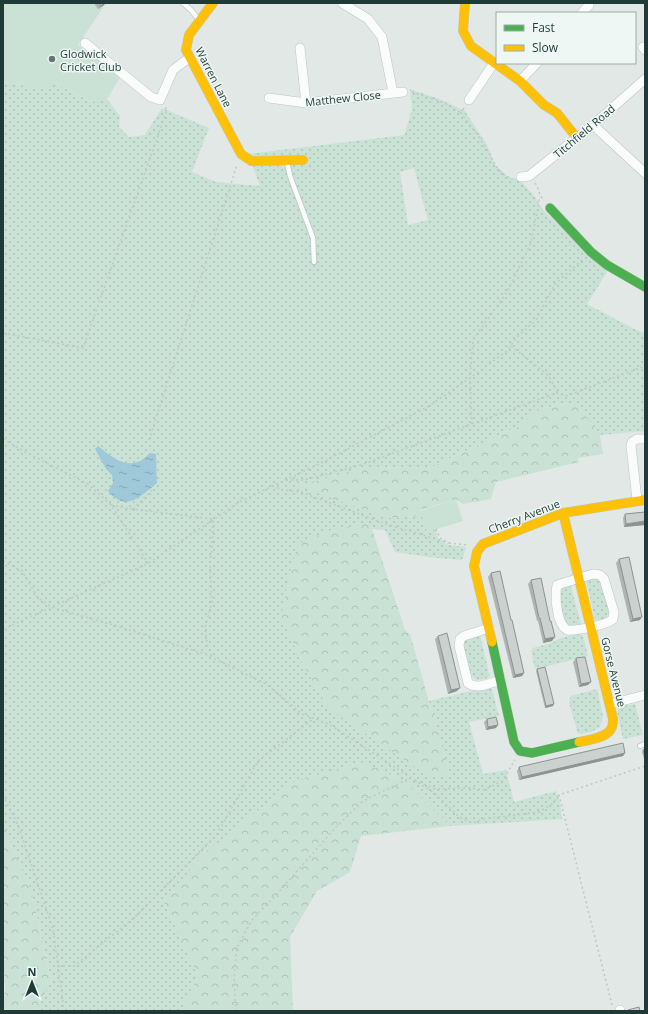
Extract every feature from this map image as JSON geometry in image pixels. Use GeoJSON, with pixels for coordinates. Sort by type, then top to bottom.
{"type":"FeatureCollection","features":[{"type":"Feature","properties":{"kind":"street","name":"Warren Lane"},"geometry":{"type":"LineString","coordinates":[[213,3],[188,35],[186,50],[241,154]]}},
{"type":"Feature","properties":{"kind":"street"},"geometry":{"type":"LineString","coordinates":[[342,3],[368,19],[382,37],[393,93]]}},
{"type":"Feature","properties":{"kind":"street"},"geometry":{"type":"LineString","coordinates":[[465,3],[463,31],[471,46],[520,81],[544,105],[557,113],[577,138]]}},
{"type":"Feature","properties":{"kind":"street"},"geometry":{"type":"LineString","coordinates":[[583,12],[589,5]]}},
{"type":"Feature","properties":{"kind":"street"},"geometry":{"type":"LineString","coordinates":[[85,43],[151,97],[160,100],[173,70],[189,58]]}},
{"type":"Feature","properties":{"kind":"street"},"geometry":{"type":"LineString","coordinates":[[300,48],[306,103]]}},
{"type":"Feature","properties":{"kind":"street"},"geometry":{"type":"LineString","coordinates":[[469,100],[494,63]]}},
{"type":"Feature","properties":{"kind":"street"},"geometry":{"type":"LineString","coordinates":[[520,81],[536,64]]}},
{"type":"Feature","properties":{"kind":"street","name":"Titchfield Road"},"geometry":{"type":"LineString","coordinates":[[525,177],[593,125],[645,79]]}},
{"type":"Feature","properties":{"kind":"street","name":"Matthew Close"},"geometry":{"type":"LineString","coordinates":[[270,98],[306,103],[403,92]]}},
{"type":"Feature","properties":{"kind":"street"},"geometry":{"type":"LineString","coordinates":[[593,125],[645,173]]}},
{"type":"Feature","properties":{"kind":"street"},"geometry":{"type":"LineString","coordinates":[[241,154],[251,160],[303,160]]}},
{"type":"Feature","properties":{"kind":"street"},"geometry":{"type":"LineString","coordinates":[[550,208],[591,252],[607,265],[645,287]]}},
{"type":"Feature","properties":{"kind":"street","name":"Cherry Avenue"},"geometry":{"type":"LineString","coordinates":[[520,751],[514,742],[474,566],[477,552],[483,544],[563,513],[641,500],[631,446],[632,442],[637,438],[645,439]]}},
{"type":"Feature","properties":{"kind":"street","name":"Gorse Avenue"},"geometry":{"type":"LineString","coordinates":[[520,751],[532,754],[597,738],[607,733],[612,728],[613,719],[610,704],[578,579],[563,513]]}},
{"type":"Feature","properties":{"kind":"street","name":"Gorse Avenue"},"geometry":{"type":"LineString","coordinates":[[593,574],[602,576],[614,616],[612,621],[590,627],[570,630],[564,628],[561,623],[555,596],[557,585],[593,574]]}},
{"type":"Feature","properties":{"kind":"street"},"geometry":{"type":"LineString","coordinates":[[489,628],[464,636],[460,639],[459,646],[468,683],[473,687],[501,680]]}},
{"type":"Feature","properties":{"kind":"street"},"geometry":{"type":"LineString","coordinates":[[610,704],[645,695]]}},
{"type":"Feature","properties":{"kind":"lane"},"geometry":{"type":"LineString","coordinates":[[183,3],[199,20]]}},
{"type":"Feature","properties":{"kind":"lane"},"geometry":{"type":"LineString","coordinates":[[286,160],[290,176],[313,238],[314,262]]}},
{"type":"Feature","properties":{"kind":"path"},"geometry":{"type":"LineString","coordinates":[[403,92],[411,92],[442,102],[462,113],[486,147],[494,164],[505,176],[515,180],[525,177],[538,188],[540,196],[544,201],[550,204],[550,208]]}},
{"type":"Feature","properties":{"kind":"path"},"geometry":{"type":"LineString","coordinates":[[3,333],[82,348],[167,110],[160,100]]}},
{"type":"Feature","properties":{"kind":"path"},"geometry":{"type":"LineString","coordinates":[[462,113],[469,100]]}},
{"type":"Feature","properties":{"kind":"path"},"geometry":{"type":"LineString","coordinates":[[149,440],[241,154]]}},
{"type":"Feature","properties":{"kind":"path"},"geometry":{"type":"LineString","coordinates":[[472,424],[470,378],[473,340],[507,292],[531,243],[540,196]]}},
{"type":"Feature","properties":{"kind":"path"},"geometry":{"type":"LineString","coordinates":[[3,629],[148,563],[241,501],[321,463],[428,406],[507,351],[516,338],[536,320],[555,284],[591,252]]}},
{"type":"Feature","properties":{"kind":"path"},"geometry":{"type":"LineString","coordinates":[[511,346],[548,375],[558,393]]}},
{"type":"Feature","properties":{"kind":"path"},"geometry":{"type":"LineString","coordinates":[[284,480],[304,480],[361,465],[556,392],[566,396],[645,366]]}},
{"type":"Feature","properties":{"kind":"path"},"geometry":{"type":"LineString","coordinates":[[3,439],[88,484],[111,505],[148,563]]}},
{"type":"Feature","properties":{"kind":"path"},"geometry":{"type":"LineString","coordinates":[[272,486],[283,490],[301,492],[386,524],[449,543],[480,548]]}},
{"type":"Feature","properties":{"kind":"path"},"geometry":{"type":"LineString","coordinates":[[133,509],[154,488]]}},
{"type":"Feature","properties":{"kind":"path"},"geometry":{"type":"LineString","coordinates":[[111,505],[213,519]]}},
{"type":"Feature","properties":{"kind":"path"},"geometry":{"type":"LineString","coordinates":[[212,658],[207,644],[205,628],[212,602],[210,564],[213,519]]}},
{"type":"Feature","properties":{"kind":"path"},"geometry":{"type":"LineString","coordinates":[[436,529],[440,538],[449,543]]}},
{"type":"Feature","properties":{"kind":"path"},"geometry":{"type":"LineString","coordinates":[[3,561],[22,571],[38,598],[52,607],[205,654],[266,684],[302,714],[329,724],[437,795],[460,817],[472,823],[482,819],[539,812],[552,804],[559,795],[645,766]]}},
{"type":"Feature","properties":{"kind":"path"},"geometry":{"type":"LineString","coordinates":[[58,966],[74,966],[135,917],[217,834],[258,761],[313,718]]}},
{"type":"Feature","properties":{"kind":"path"},"geometry":{"type":"LineString","coordinates":[[411,778],[435,789],[469,788],[484,790],[502,781],[520,751]]}},
{"type":"Feature","properties":{"kind":"path"},"geometry":{"type":"LineString","coordinates":[[236,1011],[234,977],[237,947],[252,920],[336,828],[363,801],[411,778]]}},
{"type":"Feature","properties":{"kind":"path"},"geometry":{"type":"LineString","coordinates":[[3,795],[18,825],[53,929],[64,1011]]}},
{"type":"Feature","properties":{"kind":"path"},"geometry":{"type":"LineString","coordinates":[[559,795],[618,1011]]}},
{"type":"Feature","properties":{"kind":"green space","name":"Glodwick Cricket Club"},"geometry":{"type":"Polygon","coordinates":[[[3,3],[106,3],[78,45],[122,74],[107,99],[91,102],[55,82],[45,89],[3,82],[3,3]]]}},
{"type":"Feature","properties":{"kind":"green space"},"geometry":{"type":"Polygon","coordinates":[[[3,82],[45,89],[54,82],[91,102],[107,99],[120,116],[119,127],[129,137],[145,135],[162,108],[209,128],[192,172],[216,182],[260,186],[248,154],[405,135],[412,109],[410,89],[442,100],[465,111],[487,145],[495,165],[507,176],[521,181],[535,197],[544,211],[607,272],[587,304],[634,329],[645,333],[645,431],[600,435],[575,402],[539,409],[521,425],[432,467],[362,468],[386,518],[422,516],[427,532],[436,529],[438,538],[448,545],[466,547],[462,560],[395,552],[385,530],[372,529],[369,523],[281,617],[304,666],[329,709],[450,776],[429,701],[488,687],[492,689],[499,716],[469,722],[483,774],[506,770],[514,802],[556,791],[560,802],[562,819],[450,826],[407,782],[164,902],[198,976],[181,1011],[36,1011],[51,980],[32,893],[3,825],[3,82]],[[414,168],[400,172],[408,225],[428,220],[414,168]]]}},
{"type":"Feature","properties":{"kind":"green space"},"geometry":{"type":"Polygon","coordinates":[[[575,402],[600,435],[603,454],[578,458],[579,462],[496,482],[491,499],[463,504],[456,499],[420,510],[422,516],[386,518],[298,486],[362,468],[432,467],[521,425],[539,409],[575,402]]]}},
{"type":"Feature","properties":{"kind":"green space"},"geometry":{"type":"Polygon","coordinates":[[[456,499],[463,521],[427,532],[420,511],[456,499]]]}},
{"type":"Feature","properties":{"kind":"green space"},"geometry":{"type":"Polygon","coordinates":[[[370,523],[405,630],[410,634],[450,776],[430,777],[329,709],[304,666],[281,618],[288,579],[298,544],[327,531],[370,523]]]}},
{"type":"Feature","properties":{"kind":"green space"},"geometry":{"type":"Polygon","coordinates":[[[596,578],[602,583],[609,613],[605,619],[595,620],[586,581],[587,579],[596,578]]]}},
{"type":"Feature","properties":{"kind":"green space"},"geometry":{"type":"Polygon","coordinates":[[[570,583],[581,624],[577,626],[568,626],[564,623],[557,595],[558,588],[570,583]]]}},
{"type":"Feature","properties":{"kind":"green space"},"geometry":{"type":"Polygon","coordinates":[[[580,633],[583,636],[588,656],[535,669],[531,651],[533,648],[580,633]]]}},
{"type":"Feature","properties":{"kind":"green space"},"geometry":{"type":"Polygon","coordinates":[[[480,635],[490,677],[478,680],[472,676],[469,671],[463,644],[464,639],[480,635]]]}},
{"type":"Feature","properties":{"kind":"green space"},"geometry":{"type":"Polygon","coordinates":[[[597,689],[603,716],[600,727],[591,732],[578,734],[569,702],[571,696],[597,689]]]}},
{"type":"Feature","properties":{"kind":"green space"},"geometry":{"type":"Polygon","coordinates":[[[635,704],[643,735],[623,739],[617,711],[618,707],[635,704]]]}},
{"type":"Feature","properties":{"kind":"green space"},"geometry":{"type":"Polygon","coordinates":[[[363,762],[407,782],[450,826],[361,836],[350,872],[317,891],[290,937],[293,1011],[181,1011],[198,976],[164,902],[203,854],[295,781],[363,762]]]}},
{"type":"Feature","properties":{"kind":"green space"},"geometry":{"type":"Polygon","coordinates":[[[3,825],[32,893],[51,981],[36,1011],[3,1011],[5,991],[3,951],[3,825]]]}},
{"type":"Feature","properties":{"kind":"water"},"geometry":{"type":"Polygon","coordinates":[[[98,446],[117,460],[130,463],[143,459],[150,453],[156,454],[157,483],[145,493],[133,500],[127,502],[115,498],[108,491],[113,483],[112,475],[106,469],[95,449],[98,446]]]}},
{"type":"Feature","properties":{"kind":"building"},"geometry":{"type":"Polygon","coordinates":[[[645,512],[645,521],[626,524],[625,514],[645,512]]]}},
{"type":"Feature","properties":{"kind":"building"},"geometry":{"type":"Polygon","coordinates":[[[629,557],[642,617],[633,619],[619,559],[629,557]]]}},
{"type":"Feature","properties":{"kind":"building"},"geometry":{"type":"Polygon","coordinates":[[[500,571],[524,673],[515,675],[491,573],[500,571]]]}},
{"type":"Feature","properties":{"kind":"building"},"geometry":{"type":"Polygon","coordinates":[[[541,578],[555,637],[545,639],[531,580],[541,578]]]}},
{"type":"Feature","properties":{"kind":"building"},"geometry":{"type":"Polygon","coordinates":[[[447,633],[460,688],[451,690],[438,636],[447,633]]]}},
{"type":"Feature","properties":{"kind":"building"},"geometry":{"type":"Polygon","coordinates":[[[585,657],[591,682],[581,684],[576,658],[585,657]]]}},
{"type":"Feature","properties":{"kind":"building"},"geometry":{"type":"Polygon","coordinates":[[[545,667],[554,704],[546,706],[537,669],[545,667]]]}},
{"type":"Feature","properties":{"kind":"building"},"geometry":{"type":"Polygon","coordinates":[[[496,717],[498,725],[488,727],[487,719],[496,717]]]}},
{"type":"Feature","properties":{"kind":"building"},"geometry":{"type":"Polygon","coordinates":[[[623,743],[625,753],[522,777],[519,767],[623,743]]]}},
{"type":"Feature","properties":{"kind":"building"},"geometry":{"type":"Polygon","coordinates":[[[639,1007],[640,1011],[628,1011],[628,1010],[639,1007]]]}},
{"type":"Feature","properties":{"kind":"traffic: fast"},"geometry":{"type":"LineString","coordinates":[[550,208],[591,252],[607,265],[645,287]]}},
{"type":"Feature","properties":{"kind":"traffic: fast"},"geometry":{"type":"LineString","coordinates":[[492,642],[514,742],[520,751],[532,753],[579,742]]}},
{"type":"Feature","properties":{"kind":"traffic: slow"},"geometry":{"type":"LineString","coordinates":[[213,3],[189,35],[186,50],[241,154],[251,161],[303,160]]}},
{"type":"Feature","properties":{"kind":"traffic: slow"},"geometry":{"type":"LineString","coordinates":[[465,3],[463,31],[471,46],[496,64]]}},
{"type":"Feature","properties":{"kind":"traffic: slow"},"geometry":{"type":"LineString","coordinates":[[496,64],[520,81],[544,105],[557,113],[577,138]]}},
{"type":"Feature","properties":{"kind":"traffic: slow"},"geometry":{"type":"LineString","coordinates":[[492,642],[474,566],[477,552],[483,544],[563,513],[645,500]]}},
{"type":"Feature","properties":{"kind":"traffic: slow"},"geometry":{"type":"LineString","coordinates":[[563,513],[613,719],[612,728],[605,735],[579,742]]}},
{"type":"Feature","properties":{"kind":"place","name":"Glodwick Cricket Club"},"geometry":{"type":"Point","coordinates":[52,59]}}]}
